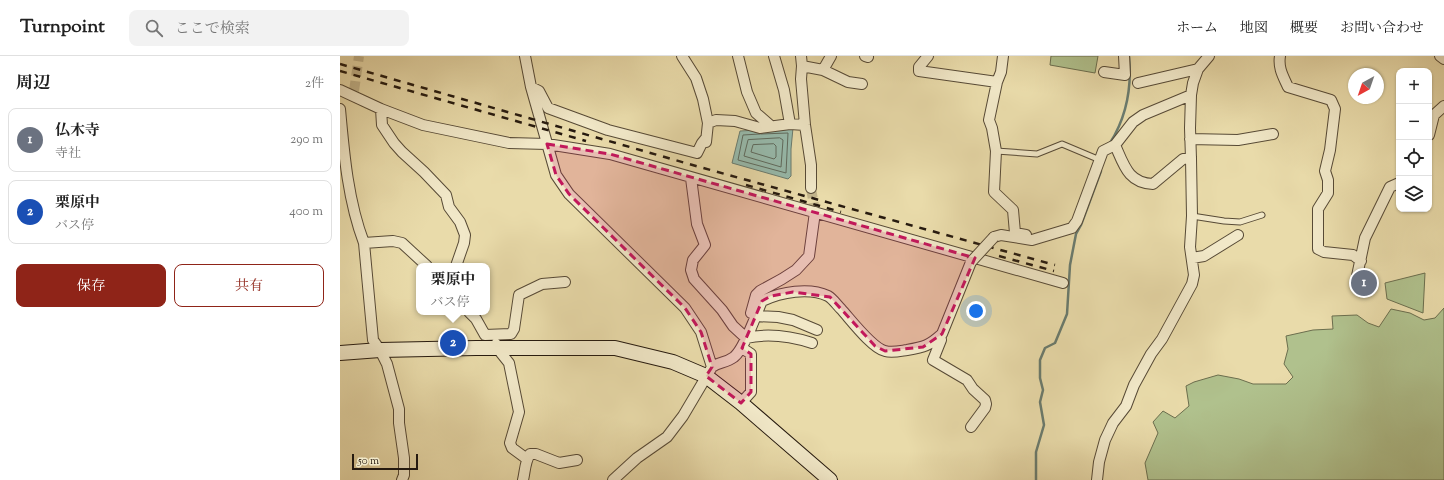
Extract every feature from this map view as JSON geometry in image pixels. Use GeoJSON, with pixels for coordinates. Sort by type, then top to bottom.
{"type":"FeatureCollection","features":[{"type":"Feature","properties":{"kind":"street"},"geometry":{"type":"LineString","coordinates":[[524,56],[531,87],[556,175],[569,194],[685,308],[701,332],[709,372]]}},
{"type":"Feature","properties":{"kind":"street"},"geometry":{"type":"LineString","coordinates":[[531,87],[539,91],[548,108],[608,130],[697,153],[702,143],[706,140],[708,122],[703,99],[696,78],[682,56]]}},
{"type":"Feature","properties":{"kind":"street"},"geometry":{"type":"LineString","coordinates":[[738,56],[748,92],[756,113],[771,126]]}},
{"type":"Feature","properties":{"kind":"street"},"geometry":{"type":"LineString","coordinates":[[774,56],[784,90],[790,124]]}},
{"type":"Feature","properties":{"kind":"street"},"geometry":{"type":"LineString","coordinates":[[801,56],[801,78],[805,125],[811,165],[811,188]]}},
{"type":"Feature","properties":{"kind":"street"},"geometry":{"type":"LineString","coordinates":[[824,70],[831,56]]}},
{"type":"Feature","properties":{"kind":"street"},"geometry":{"type":"LineString","coordinates":[[928,56],[919,67],[919,71],[997,82]]}},
{"type":"Feature","properties":{"kind":"street"},"geometry":{"type":"LineString","coordinates":[[1003,56],[1001,72],[997,82],[989,120],[996,151],[994,192],[1013,210],[1015,233],[1031,237],[1043,234],[1045,236]]}},
{"type":"Feature","properties":{"kind":"street"},"geometry":{"type":"LineString","coordinates":[[1104,72],[1125,75],[1124,56]]}},
{"type":"Feature","properties":{"kind":"street"},"geometry":{"type":"LineString","coordinates":[[1097,480],[1099,462],[1105,440],[1113,423],[1126,406],[1134,385],[1151,354],[1162,339],[1192,284],[1194,275],[1190,247],[1192,216],[1190,139],[1191,96],[1193,83],[1198,69],[1209,56]]}},
{"type":"Feature","properties":{"kind":"street"},"geometry":{"type":"LineString","coordinates":[[1280,56],[1280,69],[1288,87],[1331,100],[1335,110],[1330,150],[1325,171],[1328,180],[1328,193],[1318,208],[1318,249],[1324,252],[1353,256],[1360,261]]}},
{"type":"Feature","properties":{"kind":"street"},"geometry":{"type":"LineString","coordinates":[[1440,56],[1444,59]]}},
{"type":"Feature","properties":{"kind":"street"},"geometry":{"type":"LineString","coordinates":[[802,66],[824,70],[848,82],[862,84]]}},
{"type":"Feature","properties":{"kind":"street"},"geometry":{"type":"LineString","coordinates":[[1138,83],[1198,69]]}},
{"type":"Feature","properties":{"kind":"street"},"geometry":{"type":"LineString","coordinates":[[340,90],[353,93],[381,109],[422,125],[510,143],[548,144],[610,154],[1063,283]]}},
{"type":"Feature","properties":{"kind":"street"},"geometry":{"type":"LineString","coordinates":[[613,480],[637,458],[667,437],[683,416],[709,372],[716,364],[726,362],[736,356],[742,348],[762,300],[771,296],[793,292],[812,292],[824,294],[830,297],[874,346],[885,351],[898,351],[923,347],[933,343],[942,334],[971,262],[994,237],[1001,235],[1032,240],[1072,228],[1077,221],[1103,150],[1110,147],[1133,122],[1143,115],[1191,96]]}},
{"type":"Feature","properties":{"kind":"street"},"geometry":{"type":"LineString","coordinates":[[1432,123],[1434,115],[1444,106]]}},
{"type":"Feature","properties":{"kind":"street"},"geometry":{"type":"LineString","coordinates":[[340,109],[344,183],[364,243],[372,340],[380,350],[387,364],[399,409],[398,423],[404,458],[404,475],[402,480]]}},
{"type":"Feature","properties":{"kind":"street"},"geometry":{"type":"LineString","coordinates":[[381,109],[382,125],[390,137],[402,152],[446,195],[449,208],[460,222],[464,235],[464,243],[457,263]]}},
{"type":"Feature","properties":{"kind":"street"},"geometry":{"type":"LineString","coordinates":[[708,122],[716,120],[735,121],[760,128],[790,124],[805,125]]}},
{"type":"Feature","properties":{"kind":"street"},"geometry":{"type":"LineString","coordinates":[[1190,139],[1238,140],[1273,134]]}},
{"type":"Feature","properties":{"kind":"street"},"geometry":{"type":"LineString","coordinates":[[1110,147],[1126,171],[1143,183],[1154,184],[1182,159],[1191,157]]}},
{"type":"Feature","properties":{"kind":"street"},"geometry":{"type":"LineString","coordinates":[[690,178],[697,224],[705,245],[693,260],[691,270],[694,279],[722,310],[733,326],[746,338]]}},
{"type":"Feature","properties":{"kind":"street"},"geometry":{"type":"LineString","coordinates":[[1357,276],[1365,238],[1390,187],[1396,184]]}},
{"type":"Feature","properties":{"kind":"street"},"geometry":{"type":"LineString","coordinates":[[815,212],[809,256],[796,270],[760,291],[756,295],[750,319],[778,317],[793,320],[816,330]]}},
{"type":"Feature","properties":{"kind":"street"},"geometry":{"type":"LineString","coordinates":[[1192,258],[1204,256],[1238,235]]}},
{"type":"Feature","properties":{"kind":"street"},"geometry":{"type":"LineString","coordinates":[[364,243],[393,241],[402,243],[424,263]]}},
{"type":"Feature","properties":{"kind":"street"},"geometry":{"type":"LineString","coordinates":[[496,341],[512,334],[519,295],[542,284],[565,282]]}},
{"type":"Feature","properties":{"kind":"street"},"geometry":{"type":"LineString","coordinates":[[472,315],[485,335],[496,341],[509,363],[519,412],[510,443],[512,448],[527,459]]}},
{"type":"Feature","properties":{"kind":"street"},"geometry":{"type":"LineString","coordinates":[[746,338],[758,335],[785,336],[812,343]]}},
{"type":"Feature","properties":{"kind":"street"},"geometry":{"type":"LineString","coordinates":[[940,336],[941,340],[933,360],[967,380],[973,389],[985,400],[985,408],[971,426]]}},
{"type":"Feature","properties":{"kind":"street"},"geometry":{"type":"LineString","coordinates":[[340,353],[496,341],[615,348],[673,362],[709,372],[824,478]]}},
{"type":"Feature","properties":{"kind":"street"},"geometry":{"type":"LineString","coordinates":[[741,402],[751,392],[751,354],[742,348]]}},
{"type":"Feature","properties":{"kind":"street"},"geometry":{"type":"LineString","coordinates":[[523,480],[527,466],[527,459],[530,454],[536,454],[559,463],[578,460]]}},
{"type":"Feature","properties":{"kind":"lane"},"geometry":{"type":"LineString","coordinates":[[996,151],[1037,154],[1062,144],[1100,160]]}},
{"type":"Feature","properties":{"kind":"lane"},"geometry":{"type":"LineString","coordinates":[[1192,216],[1240,222],[1262,215]]}},
{"type":"Feature","properties":{"kind":"highlighted area"},"geometry":{"type":"Polygon","coordinates":[[[547,144],[610,154],[975,258],[942,334],[923,347],[885,351],[875,346],[830,297],[793,292],[771,296],[762,301],[742,348],[751,354],[751,392],[741,403],[706,376],[712,367],[701,332],[685,308],[569,194],[556,175],[547,144]]]}},
{"type":"Feature","properties":{"kind":"green space"},"geometry":{"type":"Polygon","coordinates":[[[1051,56],[1098,56],[1095,73],[1050,65],[1051,56]]]}},
{"type":"Feature","properties":{"kind":"green space"},"geometry":{"type":"Polygon","coordinates":[[[1425,273],[1423,313],[1387,299],[1385,283],[1425,273]]]}},
{"type":"Feature","properties":{"kind":"green space"},"geometry":{"type":"Polygon","coordinates":[[[1444,308],[1444,480],[1148,480],[1145,463],[1158,433],[1153,422],[1163,411],[1175,418],[1189,406],[1186,386],[1218,375],[1239,379],[1253,384],[1286,384],[1293,377],[1284,364],[1288,349],[1286,336],[1313,330],[1333,329],[1332,316],[1357,315],[1368,323],[1379,327],[1391,309],[1410,313],[1424,320],[1435,318],[1444,308]]]}},
{"type":"Feature","properties":{"kind":"water"},"geometry":{"type":"Polygon","coordinates":[[[793,128],[791,176],[788,179],[732,163],[740,131],[793,128]]]}},
{"type":"Feature","properties":{"kind":"building"},"geometry":{"type":"Polygon","coordinates":[[[1363,278],[1376,279],[1373,288],[1365,287],[1362,293],[1353,292],[1353,281],[1359,282],[1363,278]]]}},
{"type":"Feature","properties":{"kind":"waterway"},"geometry":{"type":"LineString","coordinates":[[1110,143],[1121,122],[1127,101],[1130,79],[1129,56]]}},
{"type":"Feature","properties":{"kind":"waterway"},"geometry":{"type":"LineString","coordinates":[[1036,480],[1036,452],[1044,425],[1040,402],[1043,390],[1040,378],[1040,360],[1045,348],[1055,343],[1067,314],[1070,265],[1076,234],[1081,225],[1101,171]]}},
{"type":"Feature","properties":{"kind":"tunnel"},"geometry":{"type":"LineString","coordinates":[[354,91],[359,56]]}},
{"type":"Feature","properties":{"kind":"tunnel"},"geometry":{"type":"LineString","coordinates":[[811,188],[815,212]]}},
{"type":"Feature","properties":{"kind":"railway"},"geometry":{"type":"LineString","coordinates":[[340,64],[696,166],[1055,265]]}},
{"type":"Feature","properties":{"kind":"railway"},"geometry":{"type":"LineString","coordinates":[[340,71],[586,141]]}},
{"type":"Feature","properties":{"kind":"railway"},"geometry":{"type":"LineString","coordinates":[[746,185],[841,212]]}},
{"type":"Feature","properties":{"kind":"railway"},"geometry":{"type":"LineString","coordinates":[[999,256],[1054,271]]}},
{"type":"Feature","properties":{"kind":"place","name":"仏木寺"},"geometry":{"type":"Point","coordinates":[1364,283]}},
{"type":"Feature","properties":{"kind":"place","name":"栗原中"},"geometry":{"type":"Point","coordinates":[453,343]}}]}
